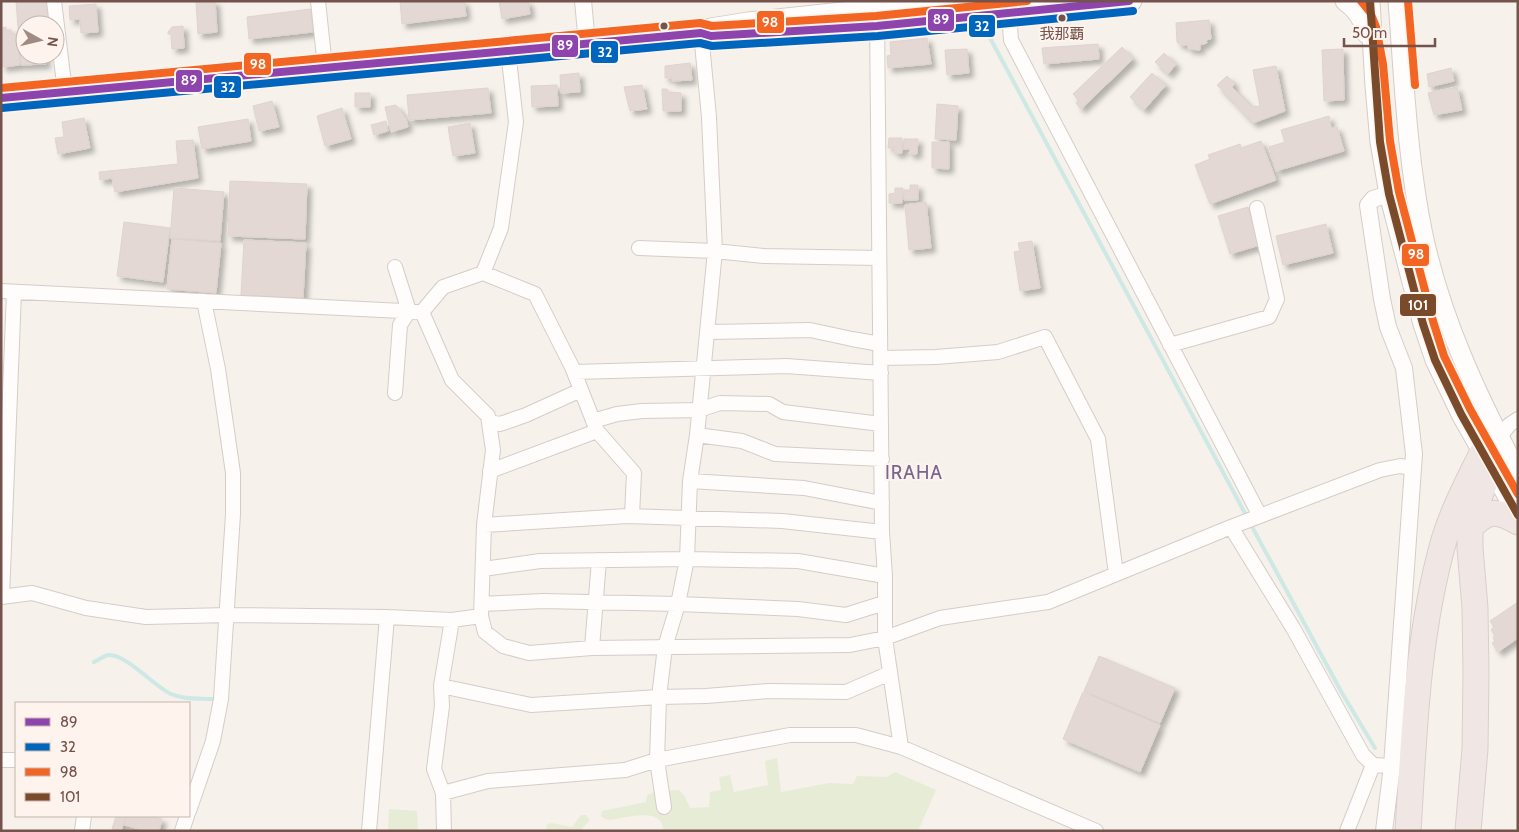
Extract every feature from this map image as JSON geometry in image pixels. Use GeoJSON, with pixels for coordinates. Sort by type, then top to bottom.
{"type":"FeatureCollection","features":[{"type":"Feature","properties":{"kind":"highway"},"geometry":{"type":"LineString","coordinates":[[1468,831],[1474,749],[1476,641],[1470,528],[1491,453]]}},
{"type":"Feature","properties":{"kind":"highway"},"geometry":{"type":"LineString","coordinates":[[1408,831],[1419,677],[1429,608],[1444,541],[1458,501],[1491,453]]}},
{"type":"Feature","properties":{"kind":"highway"},"geometry":{"type":"LineString","coordinates":[[1470,528],[1492,512],[1503,514],[1518,522]]}},
{"type":"Feature","properties":{"kind":"main road"},"geometry":{"type":"LineString","coordinates":[[1,98],[701,33],[711,28],[848,7],[877,18],[944,1]]}},
{"type":"Feature","properties":{"kind":"main road"},"geometry":{"type":"LineString","coordinates":[[701,33],[711,36],[877,18],[980,16],[1007,9],[1132,1]]}},
{"type":"Feature","properties":{"kind":"main road"},"geometry":{"type":"LineString","coordinates":[[1345,1],[1352,6],[1364,23],[1373,65]]}},
{"type":"Feature","properties":{"kind":"main road"},"geometry":{"type":"LineString","coordinates":[[1370,1],[1373,65],[1380,142],[1389,194],[1423,324],[1435,360],[1460,414],[1491,453],[1518,473]]}},
{"type":"Feature","properties":{"kind":"main road"},"geometry":{"type":"LineString","coordinates":[[1398,1],[1408,132],[1423,235],[1452,330],[1465,364],[1491,453],[1518,515]]}},
{"type":"Feature","properties":{"kind":"street"},"geometry":{"type":"LineString","coordinates":[[54,1],[65,92]]}},
{"type":"Feature","properties":{"kind":"street"},"geometry":{"type":"LineString","coordinates":[[318,1],[324,67]]}},
{"type":"Feature","properties":{"kind":"street"},"geometry":{"type":"LineString","coordinates":[[583,1],[587,43]]}},
{"type":"Feature","properties":{"kind":"street"},"geometry":{"type":"LineString","coordinates":[[1007,9],[1011,40],[1260,516]]}},
{"type":"Feature","properties":{"kind":"street"},"geometry":{"type":"LineString","coordinates":[[877,18],[882,532],[885,576],[885,638],[901,747]]}},
{"type":"Feature","properties":{"kind":"street"},"geometry":{"type":"LineString","coordinates":[[664,807],[657,760],[659,697],[665,647],[678,604],[688,558],[690,480],[698,435],[715,251],[709,117],[701,33]]}},
{"type":"Feature","properties":{"kind":"street"},"geometry":{"type":"LineString","coordinates":[[483,273],[501,228],[516,122],[508,50]]}},
{"type":"Feature","properties":{"kind":"street"},"geometry":{"type":"LineString","coordinates":[[1384,831],[1392,766],[1414,454],[1404,368],[1388,327],[1368,205],[1373,199],[1389,194]]}},
{"type":"Feature","properties":{"kind":"street"},"geometry":{"type":"LineString","coordinates":[[1170,345],[1269,317],[1277,299],[1257,208]]}},
{"type":"Feature","properties":{"kind":"street"},"geometry":{"type":"LineString","coordinates":[[639,248],[715,251],[764,256],[879,258]]}},
{"type":"Feature","properties":{"kind":"street"},"geometry":{"type":"LineString","coordinates":[[395,268],[452,380],[488,416],[493,450],[484,525],[482,610],[486,632],[502,646],[530,652],[592,648],[850,645],[885,638],[940,618],[1048,602],[1231,527],[1380,470],[1400,466],[1413,468]]}},
{"type":"Feature","properties":{"kind":"street"},"geometry":{"type":"LineString","coordinates":[[395,393],[400,325],[443,287],[483,273],[535,294],[574,372],[595,426],[634,473],[632,516]]}},
{"type":"Feature","properties":{"kind":"street"},"geometry":{"type":"LineString","coordinates":[[416,312],[7,292],[2,597],[32,593],[86,608],[146,617],[228,615],[387,616],[452,620],[482,610],[543,601],[798,609],[846,615],[884,603]]}},
{"type":"Feature","properties":{"kind":"street"},"geometry":{"type":"LineString","coordinates":[[190,808],[213,741],[222,700],[233,514],[233,473],[218,369],[204,301]]}},
{"type":"Feature","properties":{"kind":"street"},"geometry":{"type":"LineString","coordinates":[[709,332],[810,330],[852,340],[880,344]]}},
{"type":"Feature","properties":{"kind":"street"},"geometry":{"type":"LineString","coordinates":[[880,358],[998,352],[1045,337],[1098,439],[1116,574]]}},
{"type":"Feature","properties":{"kind":"street"},"geometry":{"type":"LineString","coordinates":[[574,372],[786,366],[881,373]]}},
{"type":"Feature","properties":{"kind":"street"},"geometry":{"type":"LineString","coordinates":[[489,422],[500,424],[581,390]]}},
{"type":"Feature","properties":{"kind":"street"},"geometry":{"type":"LineString","coordinates":[[490,471],[595,426],[617,414],[642,411],[699,410],[720,403],[769,404],[783,412],[881,424]]}},
{"type":"Feature","properties":{"kind":"street"},"geometry":{"type":"LineString","coordinates":[[1491,453],[1509,425],[1518,419]]}},
{"type":"Feature","properties":{"kind":"street"},"geometry":{"type":"LineString","coordinates":[[698,435],[742,441],[775,454],[882,459]]}},
{"type":"Feature","properties":{"kind":"street"},"geometry":{"type":"LineString","coordinates":[[690,480],[804,488],[882,503]]}},
{"type":"Feature","properties":{"kind":"street"},"geometry":{"type":"LineString","coordinates":[[484,525],[632,516],[782,520],[882,532]]}},
{"type":"Feature","properties":{"kind":"street"},"geometry":{"type":"LineString","coordinates":[[1231,527],[1293,628],[1363,755],[1373,764],[1392,766]]}},
{"type":"Feature","properties":{"kind":"street"},"geometry":{"type":"LineString","coordinates":[[482,569],[540,561],[688,558],[798,560],[885,576]]}},
{"type":"Feature","properties":{"kind":"street"},"geometry":{"type":"LineString","coordinates":[[592,648],[599,560]]}},
{"type":"Feature","properties":{"kind":"street"},"geometry":{"type":"LineString","coordinates":[[369,831],[387,616]]}},
{"type":"Feature","properties":{"kind":"street"},"geometry":{"type":"LineString","coordinates":[[444,831],[443,793],[434,769],[442,706],[441,686],[452,620]]}},
{"type":"Feature","properties":{"kind":"street"},"geometry":{"type":"LineString","coordinates":[[441,686],[531,705],[769,691],[846,692],[890,673]]}},
{"type":"Feature","properties":{"kind":"street"},"geometry":{"type":"LineString","coordinates":[[443,793],[488,782],[625,770],[657,760],[790,735],[856,735],[901,747],[1096,831]]}},
{"type":"Feature","properties":{"kind":"street"},"geometry":{"type":"LineString","coordinates":[[1,760],[15,760]]}},
{"type":"Feature","properties":{"kind":"street"},"geometry":{"type":"LineString","coordinates":[[1347,831],[1373,764]]}},
{"type":"Feature","properties":{"kind":"street"},"geometry":{"type":"LineString","coordinates":[[82,831],[84,817]]}},
{"type":"Feature","properties":{"kind":"street"},"geometry":{"type":"LineString","coordinates":[[182,831],[187,817]]}},
{"type":"Feature","properties":{"kind":"green space"},"geometry":{"type":"Polygon","coordinates":[[[777,758],[781,792],[829,783],[853,784],[857,776],[887,777],[895,772],[936,790],[918,831],[663,831],[662,823],[657,818],[651,816],[642,815],[610,820],[601,816],[602,811],[646,802],[647,795],[656,791],[679,790],[684,795],[690,808],[709,807],[710,792],[721,790],[719,777],[730,775],[734,792],[768,785],[765,761],[777,758]]]}},
{"type":"Feature","properties":{"kind":"green space"},"geometry":{"type":"Polygon","coordinates":[[[389,809],[417,811],[418,831],[388,831],[389,809]]]}},
{"type":"Feature","properties":{"kind":"green space"},"geometry":{"type":"Polygon","coordinates":[[[581,815],[586,815],[590,820],[580,831],[548,831],[546,829],[547,825],[551,823],[572,827],[581,815]]]}},
{"type":"Feature","properties":{"kind":"building"},"geometry":{"type":"Polygon","coordinates":[[[16,1],[49,1],[50,15],[17,15],[16,1]]]}},
{"type":"Feature","properties":{"kind":"building"},"geometry":{"type":"Polygon","coordinates":[[[215,1],[217,32],[198,34],[196,2],[215,1]]]}},
{"type":"Feature","properties":{"kind":"building"},"geometry":{"type":"Polygon","coordinates":[[[400,1],[464,1],[466,16],[402,24],[400,1]]]}},
{"type":"Feature","properties":{"kind":"building"},"geometry":{"type":"Polygon","coordinates":[[[499,1],[528,1],[530,14],[502,19],[499,1]]]}},
{"type":"Feature","properties":{"kind":"building"},"geometry":{"type":"Polygon","coordinates":[[[96,4],[98,32],[81,33],[80,19],[70,20],[69,6],[96,4]]]}},
{"type":"Feature","properties":{"kind":"building"},"geometry":{"type":"Polygon","coordinates":[[[311,9],[313,32],[249,39],[247,17],[311,9]]]}},
{"type":"Feature","properties":{"kind":"building"},"geometry":{"type":"Polygon","coordinates":[[[1209,20],[1211,39],[1206,40],[1207,43],[1200,45],[1200,50],[1188,49],[1188,45],[1181,45],[1177,42],[1176,23],[1209,20]]]}},
{"type":"Feature","properties":{"kind":"building"},"geometry":{"type":"Polygon","coordinates":[[[183,26],[184,48],[172,49],[171,34],[168,34],[168,32],[172,27],[183,26]]]}},
{"type":"Feature","properties":{"kind":"building"},"geometry":{"type":"Polygon","coordinates":[[[6,27],[6,30],[11,30],[11,34],[15,34],[15,65],[20,65],[2,67],[1,28],[6,27]]]}},
{"type":"Feature","properties":{"kind":"building"},"geometry":{"type":"Polygon","coordinates":[[[927,38],[931,64],[888,68],[887,56],[891,55],[890,42],[927,38]]]}},
{"type":"Feature","properties":{"kind":"building"},"geometry":{"type":"Polygon","coordinates":[[[1098,44],[1099,59],[1044,64],[1042,48],[1098,44]]]}},
{"type":"Feature","properties":{"kind":"building"},"geometry":{"type":"Polygon","coordinates":[[[1122,47],[1133,59],[1081,109],[1076,103],[1079,101],[1073,94],[1122,47]]]}},
{"type":"Feature","properties":{"kind":"building"},"geometry":{"type":"Polygon","coordinates":[[[967,49],[969,73],[947,75],[945,50],[967,49]]]}},
{"type":"Feature","properties":{"kind":"building"},"geometry":{"type":"Polygon","coordinates":[[[1343,49],[1344,100],[1324,101],[1322,50],[1343,49]]]}},
{"type":"Feature","properties":{"kind":"building"},"geometry":{"type":"Polygon","coordinates":[[[1164,53],[1176,64],[1168,74],[1155,62],[1164,53]]]}},
{"type":"Feature","properties":{"kind":"building"},"geometry":{"type":"Polygon","coordinates":[[[690,63],[692,80],[672,81],[672,78],[665,78],[665,66],[690,63]]]}},
{"type":"Feature","properties":{"kind":"building"},"geometry":{"type":"Polygon","coordinates":[[[1276,66],[1285,111],[1253,123],[1217,85],[1227,76],[1235,84],[1232,87],[1252,107],[1260,106],[1253,70],[1276,66]]]}},
{"type":"Feature","properties":{"kind":"building"},"geometry":{"type":"Polygon","coordinates":[[[1451,68],[1454,81],[1429,87],[1427,74],[1451,68]]]}},
{"type":"Feature","properties":{"kind":"building"},"geometry":{"type":"Polygon","coordinates":[[[579,73],[580,92],[561,93],[560,75],[579,73]]]}},
{"type":"Feature","properties":{"kind":"building"},"geometry":{"type":"Polygon","coordinates":[[[1152,73],[1166,85],[1144,110],[1130,97],[1152,73]]]}},
{"type":"Feature","properties":{"kind":"building"},"geometry":{"type":"Polygon","coordinates":[[[557,85],[558,106],[532,107],[531,86],[557,85]]]}},
{"type":"Feature","properties":{"kind":"building"},"geometry":{"type":"Polygon","coordinates":[[[642,85],[647,109],[630,111],[624,87],[642,85]]]}},
{"type":"Feature","properties":{"kind":"building"},"geometry":{"type":"Polygon","coordinates":[[[1457,87],[1462,110],[1434,115],[1428,93],[1457,87]]]}},
{"type":"Feature","properties":{"kind":"building"},"geometry":{"type":"Polygon","coordinates":[[[488,88],[491,113],[409,120],[407,95],[488,88]]]}},
{"type":"Feature","properties":{"kind":"building"},"geometry":{"type":"Polygon","coordinates":[[[662,89],[667,89],[668,92],[681,93],[681,111],[663,111],[662,89]]]}},
{"type":"Feature","properties":{"kind":"building"},"geometry":{"type":"Polygon","coordinates":[[[355,93],[370,93],[370,107],[355,107],[355,93]]]}},
{"type":"Feature","properties":{"kind":"building"},"geometry":{"type":"Polygon","coordinates":[[[272,101],[279,127],[259,131],[253,106],[272,101]]]}},
{"type":"Feature","properties":{"kind":"building"},"geometry":{"type":"Polygon","coordinates":[[[937,104],[958,106],[956,140],[935,139],[937,104]]]}},
{"type":"Feature","properties":{"kind":"building"},"geometry":{"type":"Polygon","coordinates":[[[396,105],[406,119],[408,127],[391,132],[385,107],[396,105]]]}},
{"type":"Feature","properties":{"kind":"building"},"geometry":{"type":"Polygon","coordinates":[[[342,108],[351,139],[325,146],[317,116],[342,108]]]}},
{"type":"Feature","properties":{"kind":"building"},"geometry":{"type":"Polygon","coordinates":[[[1329,116],[1331,128],[1337,127],[1344,151],[1276,171],[1269,147],[1285,142],[1281,130],[1329,116]]]}},
{"type":"Feature","properties":{"kind":"building"},"geometry":{"type":"Polygon","coordinates":[[[84,118],[90,148],[58,154],[55,138],[64,137],[62,122],[84,118]]]}},
{"type":"Feature","properties":{"kind":"building"},"geometry":{"type":"Polygon","coordinates":[[[248,119],[251,141],[202,149],[198,127],[248,119]]]}},
{"type":"Feature","properties":{"kind":"building"},"geometry":{"type":"Polygon","coordinates":[[[386,121],[388,131],[374,135],[371,125],[386,121]]]}},
{"type":"Feature","properties":{"kind":"building"},"geometry":{"type":"Polygon","coordinates":[[[470,123],[475,153],[453,156],[448,127],[470,123]]]}},
{"type":"Feature","properties":{"kind":"building"},"geometry":{"type":"Polygon","coordinates":[[[889,138],[902,138],[902,153],[894,153],[894,148],[888,148],[889,138]]]}},
{"type":"Feature","properties":{"kind":"building"},"geometry":{"type":"Polygon","coordinates":[[[904,139],[918,139],[917,154],[909,154],[910,149],[903,149],[904,139]]]}},
{"type":"Feature","properties":{"kind":"building"},"geometry":{"type":"Polygon","coordinates":[[[193,140],[198,178],[115,192],[112,178],[100,180],[99,172],[178,164],[176,141],[193,140]]]}},
{"type":"Feature","properties":{"kind":"building"},"geometry":{"type":"Polygon","coordinates":[[[1261,141],[1276,180],[1210,204],[1195,165],[1210,159],[1208,155],[1240,144],[1241,148],[1261,141]]]}},
{"type":"Feature","properties":{"kind":"building"},"geometry":{"type":"Polygon","coordinates":[[[932,142],[949,142],[949,169],[932,168],[932,142]]]}},
{"type":"Feature","properties":{"kind":"building"},"geometry":{"type":"Polygon","coordinates":[[[230,181],[307,184],[305,239],[228,236],[230,181]]]}},
{"type":"Feature","properties":{"kind":"building"},"geometry":{"type":"Polygon","coordinates":[[[910,185],[918,185],[918,200],[904,200],[904,190],[910,190],[910,185]]]}},
{"type":"Feature","properties":{"kind":"building"},"geometry":{"type":"Polygon","coordinates":[[[174,188],[224,192],[220,241],[170,238],[174,188]]]}},
{"type":"Feature","properties":{"kind":"building"},"geometry":{"type":"Polygon","coordinates":[[[895,188],[903,188],[902,203],[889,203],[889,194],[895,193],[895,188]]]}},
{"type":"Feature","properties":{"kind":"building"},"geometry":{"type":"Polygon","coordinates":[[[926,202],[931,248],[909,250],[905,205],[926,202]]]}},
{"type":"Feature","properties":{"kind":"building"},"geometry":{"type":"Polygon","coordinates":[[[1248,207],[1260,245],[1230,254],[1218,216],[1248,207]]]}},
{"type":"Feature","properties":{"kind":"building"},"geometry":{"type":"Polygon","coordinates":[[[124,222],[170,228],[163,282],[117,276],[124,222]]]}},
{"type":"Feature","properties":{"kind":"building"},"geometry":{"type":"Polygon","coordinates":[[[1326,224],[1333,253],[1283,265],[1276,236],[1326,224]]]}},
{"type":"Feature","properties":{"kind":"building"},"geometry":{"type":"Polygon","coordinates":[[[172,239],[221,243],[216,293],[167,289],[172,239]]]}},
{"type":"Feature","properties":{"kind":"building"},"geometry":{"type":"Polygon","coordinates":[[[244,240],[306,243],[303,298],[241,295],[244,240]]]}},
{"type":"Feature","properties":{"kind":"building"},"geometry":{"type":"Polygon","coordinates":[[[1032,241],[1040,288],[1020,291],[1014,252],[1020,251],[1018,243],[1032,241]]]}},
{"type":"Feature","properties":{"kind":"building"},"geometry":{"type":"Polygon","coordinates":[[[1518,602],[1518,638],[1498,652],[1492,643],[1495,641],[1493,638],[1495,636],[1491,630],[1494,627],[1490,621],[1518,602]]]}},
{"type":"Feature","properties":{"kind":"building"},"geometry":{"type":"Polygon","coordinates":[[[1099,656],[1175,688],[1160,723],[1084,691],[1099,656]]]}},
{"type":"Feature","properties":{"kind":"building"},"geometry":{"type":"Polygon","coordinates":[[[1083,692],[1160,725],[1140,772],[1063,739],[1083,692]]]}},
{"type":"Feature","properties":{"kind":"building"},"geometry":{"type":"Polygon","coordinates":[[[116,817],[126,817],[121,831],[112,829],[116,817]]]}},
{"type":"Feature","properties":{"kind":"building"},"geometry":{"type":"Polygon","coordinates":[[[127,817],[154,817],[162,819],[159,831],[146,831],[124,825],[127,817]]]}},
{"type":"Feature","properties":{"kind":"waterway"},"geometry":{"type":"LineString","coordinates":[[986,1],[986,9]]}},
{"type":"Feature","properties":{"kind":"waterway"},"geometry":{"type":"LineString","coordinates":[[987,21],[989,36],[1247,517]]}},
{"type":"Feature","properties":{"kind":"waterway"},"geometry":{"type":"LineString","coordinates":[[1250,523],[1342,693],[1375,748]]}},
{"type":"Feature","properties":{"kind":"waterway"},"geometry":{"type":"LineString","coordinates":[[94,662],[108,655],[115,656],[123,659],[171,694],[187,698],[214,699]]}},
{"type":"Feature","properties":{"kind":"transit line","name":"98"},"geometry":{"type":"LineString","coordinates":[[1,88],[700,23],[712,26],[876,16],[1027,1]]}},
{"type":"Feature","properties":{"kind":"transit line","name":"89"},"geometry":{"type":"LineString","coordinates":[[1,98],[701,33],[711,36],[877,26],[1129,1]]}},
{"type":"Feature","properties":{"kind":"transit line","name":"98"},"geometry":{"type":"LineString","coordinates":[[1361,1],[1370,12],[1376,27],[1383,64],[1390,141],[1399,192],[1444,356],[1470,409],[1518,494]]}},
{"type":"Feature","properties":{"kind":"transit line","name":"101"},"geometry":{"type":"LineString","coordinates":[[1370,1],[1380,142],[1389,194],[1423,324],[1435,360],[1461,414],[1518,515]]}},
{"type":"Feature","properties":{"kind":"transit line","name":"98"},"geometry":{"type":"LineString","coordinates":[[1408,1],[1415,85]]}},
{"type":"Feature","properties":{"kind":"transit line","name":"32"},"geometry":{"type":"LineString","coordinates":[[2,108],[700,43],[712,46],[878,36],[1133,11]]}},
{"type":"Feature","properties":{"kind":"place","name":"我那覇"},"geometry":{"type":"Point","coordinates":[1062,18]}},
{"type":"Feature","properties":{"kind":"district","name":"IRAHA"},"geometry":{"type":"Point","coordinates":[914,472]}}]}
